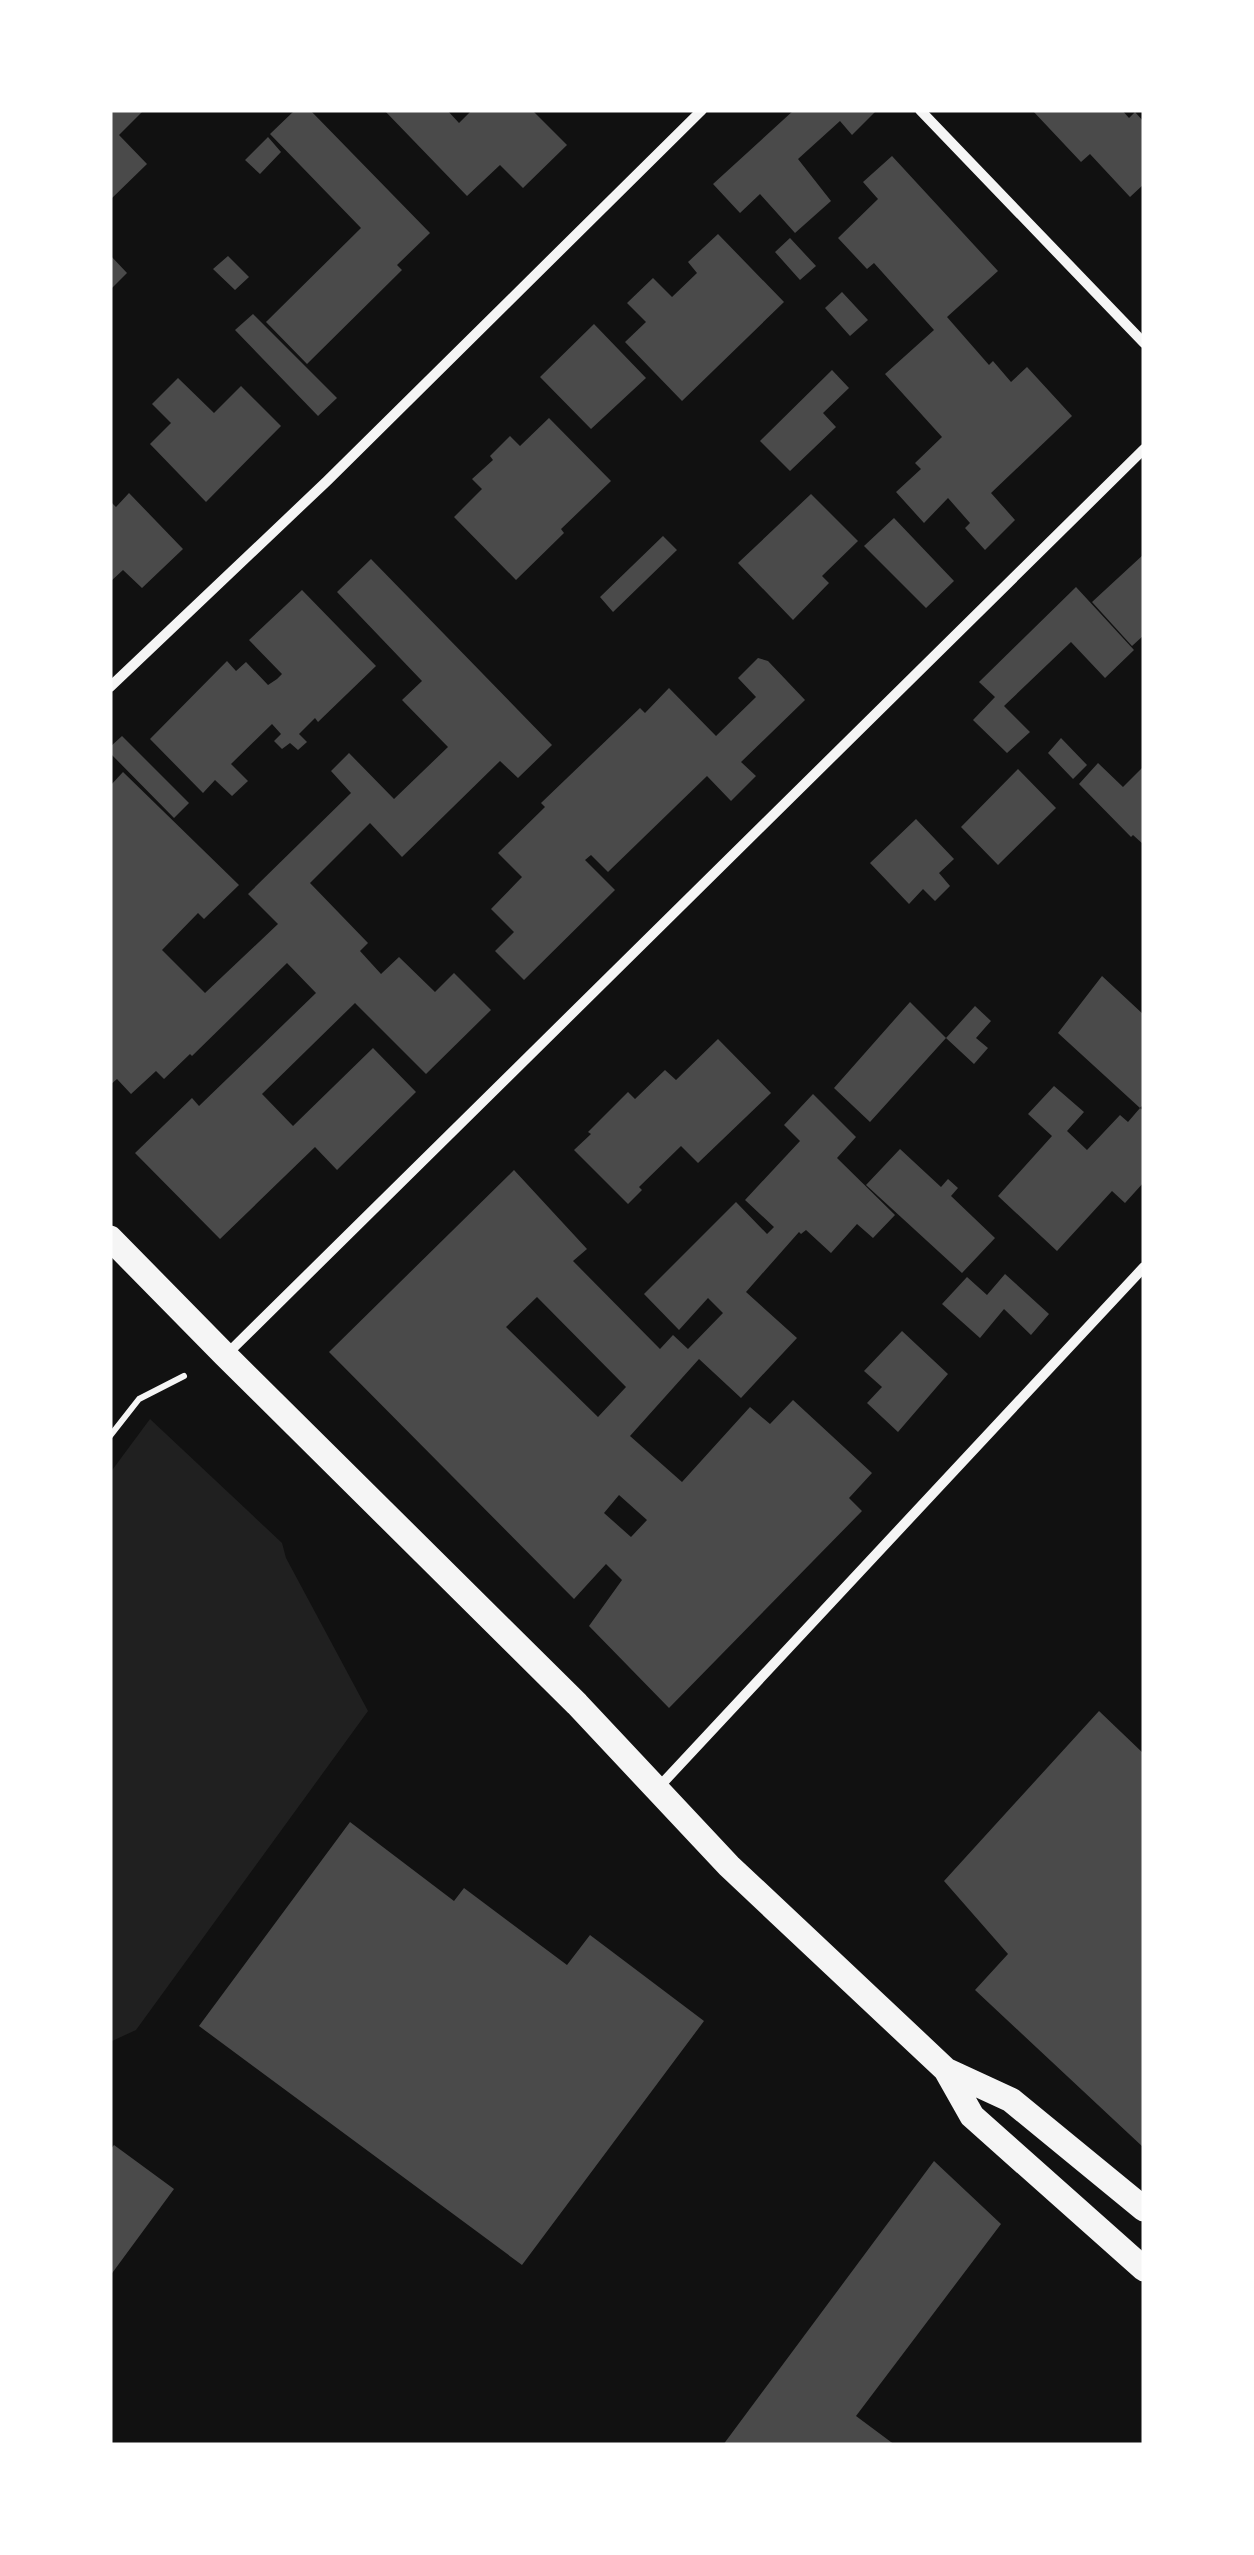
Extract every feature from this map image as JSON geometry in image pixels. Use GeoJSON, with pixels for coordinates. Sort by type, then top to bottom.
{"type":"FeatureCollection","features":[{"type":"Feature","properties":{"kind":"main road"},"geometry":{"type":"LineString","coordinates":[[110,1238],[577,1704],[729,1866],[946,2070],[972,2116],[1144,2270]]}},
{"type":"Feature","properties":{"kind":"main road"},"geometry":{"type":"LineString","coordinates":[[946,2070],[1011,2100],[1144,2209]]}},
{"type":"Feature","properties":{"kind":"street"},"geometry":{"type":"LineString","coordinates":[[110,688],[327,482],[702,110]]}},
{"type":"Feature","properties":{"kind":"street"},"geometry":{"type":"LineString","coordinates":[[920,110],[1144,343]]}},
{"type":"Feature","properties":{"kind":"street"},"geometry":{"type":"LineString","coordinates":[[225,1356],[1144,448]]}},
{"type":"Feature","properties":{"kind":"street"},"geometry":{"type":"LineString","coordinates":[[658,1788],[1144,1267]]}},
{"type":"Feature","properties":{"kind":"path"},"geometry":{"type":"LineString","coordinates":[[110,1436],[139,1399],[225,1356]]}},
{"type":"Feature","properties":{"kind":"shaded area"},"geometry":{"type":"Polygon","coordinates":[[[150,1419],[282,1543],[286,1558],[368,1711],[136,2030],[110,2042],[110,1473],[150,1419]]]}},
{"type":"Feature","properties":{"kind":"building"},"geometry":{"type":"Polygon","coordinates":[[[110,110],[144,110],[119,135],[147,164],[110,200],[110,110]]]}},
{"type":"Feature","properties":{"kind":"building"},"geometry":{"type":"Polygon","coordinates":[[[295,110],[310,110],[430,233],[397,265],[402,270],[307,364],[266,322],[361,228],[270,134],[295,110]]]}},
{"type":"Feature","properties":{"kind":"building"},"geometry":{"type":"Polygon","coordinates":[[[384,110],[447,110],[459,123],[472,110],[532,110],[567,145],[523,188],[500,165],[467,196],[384,110]]]}},
{"type":"Feature","properties":{"kind":"building"},"geometry":{"type":"Polygon","coordinates":[[[794,110],[877,110],[852,135],[840,121],[798,159],[831,201],[795,233],[760,194],[740,213],[713,184],[794,110]]]}},
{"type":"Feature","properties":{"kind":"building"},"geometry":{"type":"Polygon","coordinates":[[[1032,110],[1122,110],[1129,118],[1135,112],[1144,122],[1144,184],[1130,197],[1090,154],[1081,162],[1032,110]]]}},
{"type":"Feature","properties":{"kind":"building"},"geometry":{"type":"Polygon","coordinates":[[[268,137],[281,152],[260,174],[245,160],[268,137]]]}},
{"type":"Feature","properties":{"kind":"building"},"geometry":{"type":"Polygon","coordinates":[[[892,156],[998,271],[947,317],[989,365],[993,361],[1011,382],[1027,367],[1072,416],[991,493],[1015,520],[985,550],[965,528],[970,523],[948,498],[924,523],[896,492],[921,469],[915,463],[942,437],[885,374],[934,330],[874,263],[867,269],[838,238],[878,199],[863,182],[892,156]]]}},
{"type":"Feature","properties":{"kind":"building"},"geometry":{"type":"Polygon","coordinates":[[[718,234],[784,302],[682,401],[625,342],[646,322],[627,303],[653,278],[672,297],[697,273],[688,262],[718,234]]]}},
{"type":"Feature","properties":{"kind":"building"},"geometry":{"type":"Polygon","coordinates":[[[790,238],[816,266],[800,280],[775,252],[790,238]]]}},
{"type":"Feature","properties":{"kind":"building"},"geometry":{"type":"Polygon","coordinates":[[[110,255],[127,273],[110,290],[110,255]]]}},
{"type":"Feature","properties":{"kind":"building"},"geometry":{"type":"Polygon","coordinates":[[[228,256],[249,277],[235,290],[213,269],[228,256]]]}},
{"type":"Feature","properties":{"kind":"building"},"geometry":{"type":"Polygon","coordinates":[[[842,292],[868,320],[850,336],[825,308],[842,292]]]}},
{"type":"Feature","properties":{"kind":"building"},"geometry":{"type":"Polygon","coordinates":[[[253,314],[337,398],[318,416],[235,330],[253,314]]]}},
{"type":"Feature","properties":{"kind":"building"},"geometry":{"type":"Polygon","coordinates":[[[594,324],[646,378],[591,429],[540,377],[594,324]]]}},
{"type":"Feature","properties":{"kind":"building"},"geometry":{"type":"Polygon","coordinates":[[[832,370],[849,388],[823,413],[836,427],[790,471],[760,441],[832,370]]]}},
{"type":"Feature","properties":{"kind":"building"},"geometry":{"type":"Polygon","coordinates":[[[178,378],[214,413],[241,386],[281,426],[206,502],[150,444],[171,423],[152,404],[178,378]]]}},
{"type":"Feature","properties":{"kind":"building"},"geometry":{"type":"Polygon","coordinates":[[[549,418],[611,481],[516,580],[454,517],[482,489],[472,479],[493,460],[490,456],[510,436],[520,446],[549,418]]]}},
{"type":"Feature","properties":{"kind":"building"},"geometry":{"type":"Polygon","coordinates":[[[129,493],[183,549],[142,588],[123,570],[110,582],[110,501],[116,507],[129,493]]]}},
{"type":"Feature","properties":{"kind":"building"},"geometry":{"type":"Polygon","coordinates":[[[811,494],[858,541],[822,576],[829,583],[793,620],[738,563],[811,494]]]}},
{"type":"Feature","properties":{"kind":"building"},"geometry":{"type":"Polygon","coordinates":[[[894,518],[954,581],[926,608],[864,546],[894,518]]]}},
{"type":"Feature","properties":{"kind":"building"},"geometry":{"type":"Polygon","coordinates":[[[663,536],[677,550],[613,612],[600,597],[663,536]]]}},
{"type":"Feature","properties":{"kind":"building"},"geometry":{"type":"Polygon","coordinates":[[[1144,554],[1144,635],[1132,646],[1092,602],[1144,554]]]}},
{"type":"Feature","properties":{"kind":"building"},"geometry":{"type":"Polygon","coordinates":[[[371,559],[552,745],[518,778],[500,761],[402,857],[370,823],[310,883],[368,943],[360,951],[381,974],[399,957],[435,992],[454,973],[491,1010],[426,1074],[355,1003],[262,1094],[293,1126],[373,1048],[416,1092],[337,1170],[315,1147],[220,1239],[135,1153],[192,1098],[199,1106],[316,993],[287,963],[164,1079],[156,1071],[131,1094],[117,1079],[110,1085],[110,786],[123,772],[239,885],[204,919],[198,913],[162,950],[205,993],[278,924],[248,894],[351,793],[331,771],[349,753],[394,799],[448,747],[402,700],[422,681],[337,592],[371,559]]]}},
{"type":"Feature","properties":{"kind":"building"},"geometry":{"type":"Polygon","coordinates":[[[1076,587],[1134,650],[1105,678],[1071,642],[1004,706],[1030,732],[1007,753],[973,720],[995,697],[979,682],[1076,587]]]}},
{"type":"Feature","properties":{"kind":"building"},"geometry":{"type":"Polygon","coordinates":[[[302,590],[376,666],[318,722],[315,718],[299,734],[307,742],[298,750],[290,743],[282,749],[274,741],[281,734],[272,724],[231,764],[248,781],[232,796],[215,780],[203,793],[150,739],[227,661],[236,671],[246,662],[268,685],[277,679],[282,674],[249,640],[302,590]]]}},
{"type":"Feature","properties":{"kind":"building"},"geometry":{"type":"Polygon","coordinates":[[[758,658],[768,661],[805,700],[741,762],[756,776],[731,801],[707,776],[608,872],[591,855],[585,860],[615,890],[524,980],[495,951],[514,932],[491,909],[522,877],[498,853],[545,807],[541,803],[640,708],[645,713],[669,688],[716,736],[756,697],[738,678],[758,658]]]}},
{"type":"Feature","properties":{"kind":"building"},"geometry":{"type":"Polygon","coordinates":[[[122,736],[189,803],[174,818],[110,753],[110,747],[122,736]]]}},
{"type":"Feature","properties":{"kind":"building"},"geometry":{"type":"Polygon","coordinates":[[[1061,738],[1087,765],[1073,779],[1048,753],[1061,738]]]}},
{"type":"Feature","properties":{"kind":"building"},"geometry":{"type":"Polygon","coordinates":[[[1098,763],[1123,787],[1144,766],[1144,845],[1131,837],[1079,784],[1098,763]]]}},
{"type":"Feature","properties":{"kind":"building"},"geometry":{"type":"Polygon","coordinates":[[[1018,769],[1056,808],[998,865],[961,827],[1018,769]]]}},
{"type":"Feature","properties":{"kind":"building"},"geometry":{"type":"Polygon","coordinates":[[[916,819],[954,859],[939,873],[950,886],[935,901],[923,889],[909,904],[870,863],[916,819]]]}},
{"type":"Feature","properties":{"kind":"building"},"geometry":{"type":"Polygon","coordinates":[[[1102,976],[1144,1015],[1144,1104],[1140,1108],[1058,1033],[1102,976]]]}},
{"type":"Feature","properties":{"kind":"building"},"geometry":{"type":"Polygon","coordinates":[[[910,1002],[946,1038],[870,1122],[834,1088],[910,1002]]]}},
{"type":"Feature","properties":{"kind":"building"},"geometry":{"type":"Polygon","coordinates":[[[975,1006],[991,1021],[976,1038],[988,1048],[974,1064],[946,1038],[975,1006]]]}},
{"type":"Feature","properties":{"kind":"building"},"geometry":{"type":"Polygon","coordinates":[[[718,1039],[771,1093],[698,1163],[681,1146],[639,1187],[642,1190],[628,1204],[574,1150],[628,1092],[635,1099],[665,1070],[676,1080],[718,1039]]]}},
{"type":"Feature","properties":{"kind":"building"},"geometry":{"type":"Polygon","coordinates":[[[1054,1086],[1084,1112],[1067,1131],[1087,1150],[1120,1115],[1128,1122],[1140,1108],[1144,1111],[1144,1182],[1125,1203],[1112,1191],[1057,1251],[998,1196],[1052,1136],[1028,1114],[1054,1086]]]}},
{"type":"Feature","properties":{"kind":"building"},"geometry":{"type":"Polygon","coordinates":[[[813,1094],[856,1137],[837,1158],[895,1215],[873,1238],[857,1224],[831,1253],[806,1230],[799,1232],[746,1292],[797,1338],[741,1398],[699,1359],[630,1436],[682,1482],[750,1407],[770,1424],[793,1400],[872,1473],[849,1498],[862,1511],[669,1708],[589,1626],[622,1580],[606,1564],[574,1599],[329,1352],[514,1170],[587,1249],[573,1261],[660,1349],[673,1335],[688,1349],[723,1313],[708,1298],[679,1330],[644,1294],[736,1202],[767,1234],[774,1227],[745,1200],[800,1141],[784,1125],[813,1094]],[[537,1297],[506,1327],[598,1417],[626,1387],[537,1297]],[[619,1495],[604,1513],[631,1537],[647,1520],[619,1495]]]}},
{"type":"Feature","properties":{"kind":"building"},"geometry":{"type":"Polygon","coordinates":[[[900,1149],[941,1187],[948,1179],[958,1188],[951,1196],[995,1238],[962,1273],[866,1185],[900,1149]]]}},
{"type":"Feature","properties":{"kind":"building"},"geometry":{"type":"Polygon","coordinates":[[[1005,1274],[1049,1314],[1031,1335],[1004,1309],[980,1338],[942,1304],[967,1277],[987,1295],[1005,1274]]]}},
{"type":"Feature","properties":{"kind":"building"},"geometry":{"type":"Polygon","coordinates":[[[902,1331],[948,1374],[898,1432],[867,1403],[882,1387],[864,1371],[902,1331]]]}},
{"type":"Feature","properties":{"kind":"building"},"geometry":{"type":"Polygon","coordinates":[[[1099,1711],[1144,1754],[1144,2148],[975,1990],[1008,1954],[944,1881],[1099,1711]]]}},
{"type":"Feature","properties":{"kind":"building"},"geometry":{"type":"Polygon","coordinates":[[[350,1822],[454,1901],[464,1888],[567,1965],[590,1935],[704,2021],[522,2265],[199,2026],[350,1822]]]}},
{"type":"Feature","properties":{"kind":"building"},"geometry":{"type":"Polygon","coordinates":[[[114,2145],[174,2189],[110,2276],[110,2150],[114,2145]]]}},
{"type":"Feature","properties":{"kind":"building"},"geometry":{"type":"Polygon","coordinates":[[[934,2161],[1001,2224],[856,2416],[895,2445],[723,2445],[934,2161]]]}}]}
